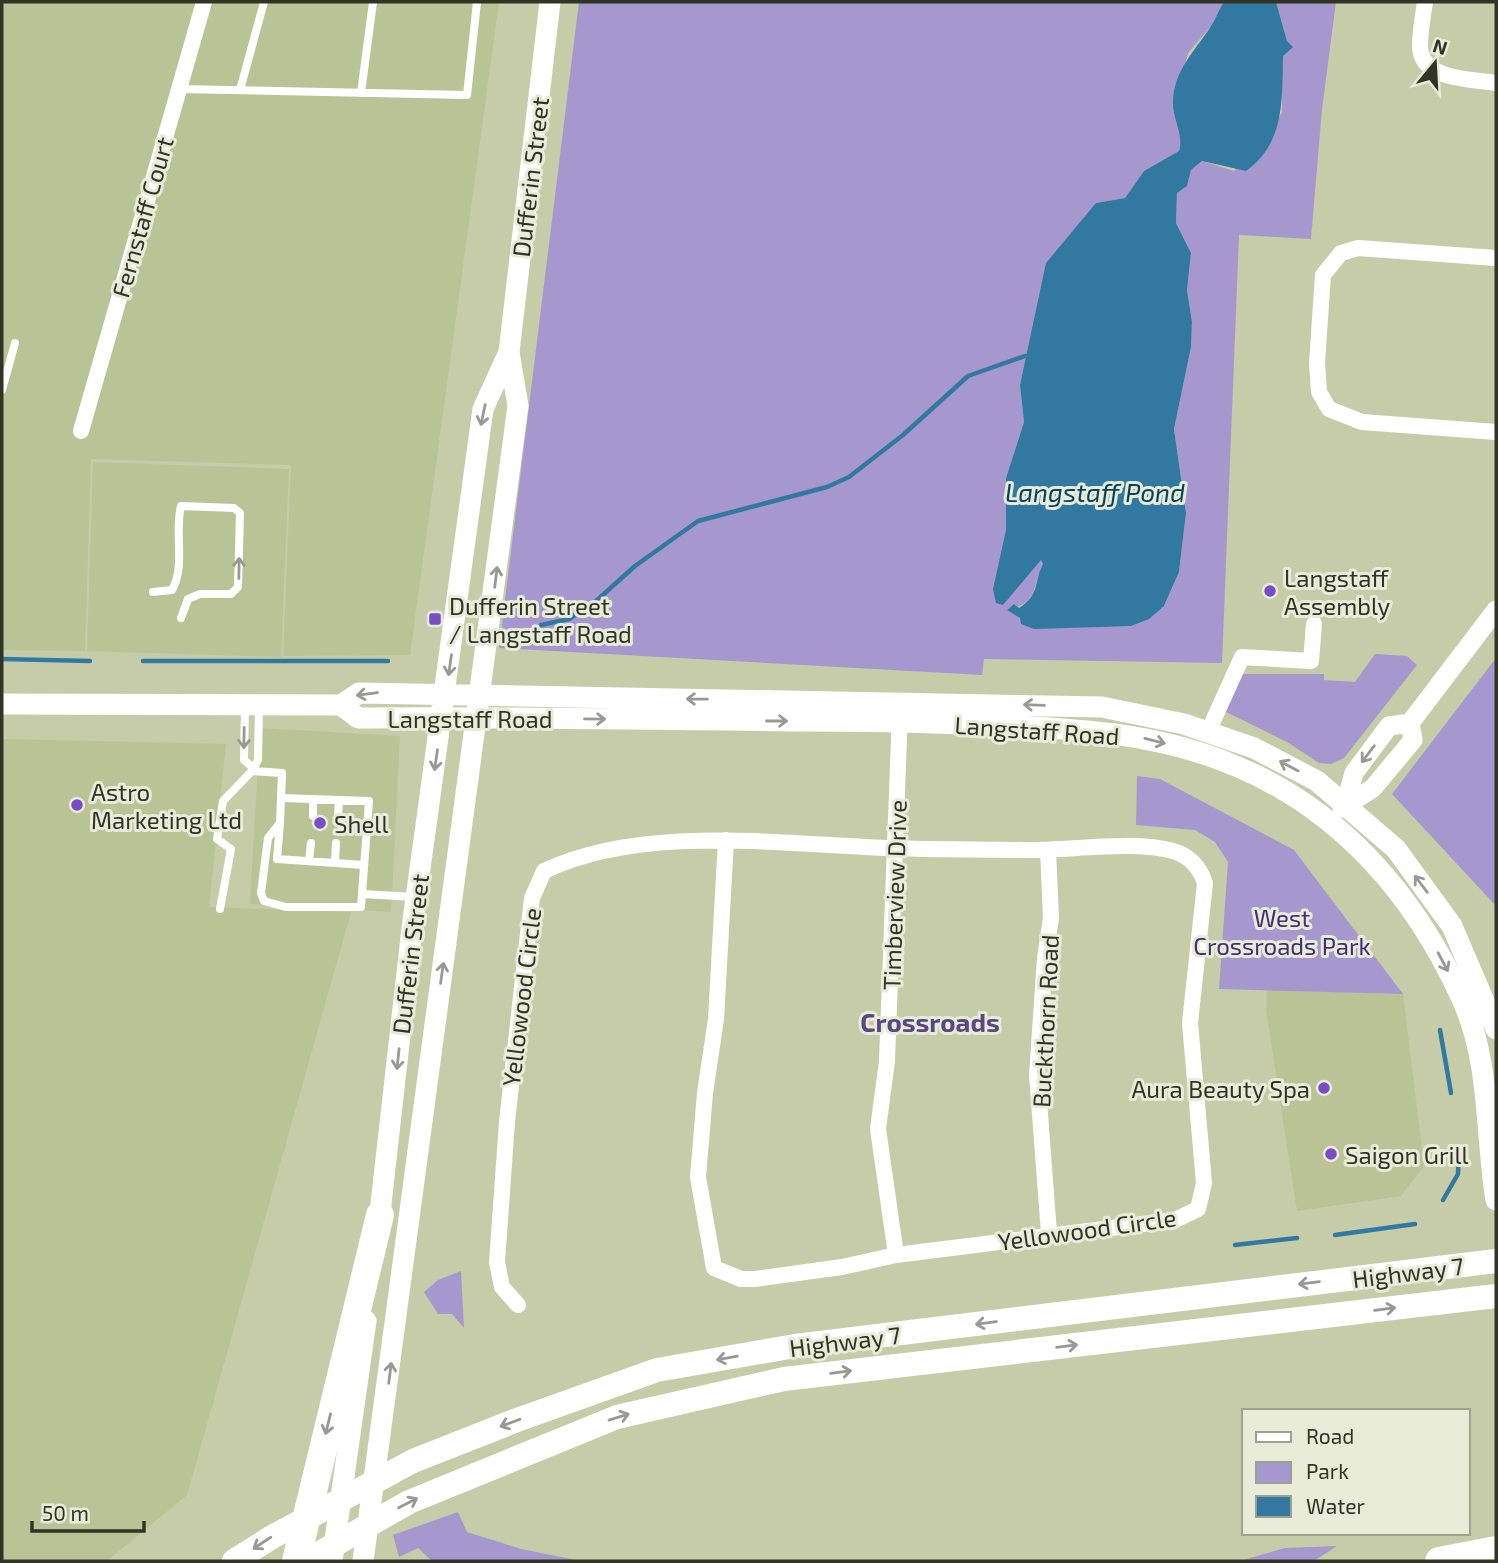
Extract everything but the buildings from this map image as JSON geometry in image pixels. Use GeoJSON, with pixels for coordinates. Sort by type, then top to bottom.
{"type":"FeatureCollection","features":[{"type":"Feature","properties":{"kind":"highway"},"geometry":{"type":"LineString","coordinates":[[296,1561],[380,1215]]}},
{"type":"Feature","properties":{"kind":"highway"},"geometry":{"type":"LineString","coordinates":[[1439,1561],[1496,1550]]}},
{"type":"Feature","properties":{"kind":"main road","name":"Dufferin Street"},"geometry":{"type":"LineString","coordinates":[[363,1561],[382,1440],[518,406],[509,352],[550,2]]}},
{"type":"Feature","properties":{"kind":"main road","name":"Dufferin Street"},"geometry":{"type":"LineString","coordinates":[[332,1561],[380,1215],[417,897],[483,409],[509,352]]}},
{"type":"Feature","properties":{"kind":"main road","name":"Langstaff Road"},"geometry":{"type":"LineString","coordinates":[[2,704],[341,705],[359,693],[446,693],[900,712],[1088,729],[1155,740],[1237,766],[1297,798],[1329,821],[1378,864],[1427,931],[1463,999],[1480,1055],[1488,1102],[1496,1200]]}},
{"type":"Feature","properties":{"kind":"main road","name":"Langstaff Road"},"geometry":{"type":"LineString","coordinates":[[341,705],[358,718],[1102,707],[1184,724],[1254,748],[1317,782],[1396,849],[1452,926],[1496,1029]]}},
{"type":"Feature","properties":{"kind":"main road","name":"Highway 7"},"geometry":{"type":"LineString","coordinates":[[234,1561],[272,1537],[414,1461],[517,1420],[657,1370],[795,1346],[1496,1261]]}},
{"type":"Feature","properties":{"kind":"main road","name":"Highway 7"},"geometry":{"type":"LineString","coordinates":[[306,1561],[409,1502],[617,1417],[771,1382],[1496,1297]]}},
{"type":"Feature","properties":{"kind":"street","name":"Fernstaff Court"},"geometry":{"type":"LineString","coordinates":[[81,432],[204,2]]}},
{"type":"Feature","properties":{"kind":"street"},"geometry":{"type":"LineString","coordinates":[[1425,2],[1420,47],[1423,61],[1433,70],[1496,83]]}},
{"type":"Feature","properties":{"kind":"street"},"geometry":{"type":"LineString","coordinates":[[1496,257],[1358,248],[1341,253],[1322,275],[1317,363],[1319,392],[1329,409],[1342,415],[1362,422],[1496,432]]}},
{"type":"Feature","properties":{"kind":"street"},"geometry":{"type":"LineString","coordinates":[[1329,821],[1345,805],[1354,773],[1389,726],[1410,723],[1496,610]]}},
{"type":"Feature","properties":{"kind":"street"},"geometry":{"type":"LineString","coordinates":[[1208,732],[1242,657],[1311,661],[1314,624]]}},
{"type":"Feature","properties":{"kind":"street","name":"Timberview Drive"},"geometry":{"type":"LineString","coordinates":[[896,1255],[878,1129],[887,1061],[900,712]]}},
{"type":"Feature","properties":{"kind":"street","name":"Yellowood Circle"},"geometry":{"type":"LineString","coordinates":[[518,1304],[502,1287],[497,1262],[527,927],[538,881],[544,871],[595,853],[661,843],[726,840],[896,849],[1048,850],[1139,847],[1174,851],[1194,863],[1201,870],[1205,883],[1190,1023],[1204,1183],[1198,1209],[1175,1220],[1049,1233],[755,1279],[741,1279],[714,1268],[698,1177],[705,1093],[716,1019],[726,840]]}},
{"type":"Feature","properties":{"kind":"street","name":"Buckthorn Road"},"geometry":{"type":"LineString","coordinates":[[1048,850],[1051,918],[1045,958],[1037,1075],[1049,1233]]}},
{"type":"Feature","properties":{"kind":"lane"},"geometry":{"type":"LineString","coordinates":[[240,90],[264,2]]}},
{"type":"Feature","properties":{"kind":"lane"},"geometry":{"type":"LineString","coordinates":[[361,93],[373,2]]}},
{"type":"Feature","properties":{"kind":"lane"},"geometry":{"type":"LineString","coordinates":[[179,89],[467,96],[477,2]]}},
{"type":"Feature","properties":{"kind":"lane"},"geometry":{"type":"LineString","coordinates":[[2,390],[15,343]]}},
{"type":"Feature","properties":{"kind":"lane"},"geometry":{"type":"LineString","coordinates":[[153,592],[172,590],[179,577],[178,517],[181,506],[234,508],[240,513],[238,587],[231,594],[200,594],[188,599],[181,618]]}},
{"type":"Feature","properties":{"kind":"lane"},"geometry":{"type":"LineString","coordinates":[[252,706],[244,760],[252,769],[282,773],[277,859],[364,864]]}},
{"type":"Feature","properties":{"kind":"lane"},"geometry":{"type":"LineString","coordinates":[[220,909],[231,849],[217,839],[223,801],[257,760],[252,706]]}},
{"type":"Feature","properties":{"kind":"lane"},"geometry":{"type":"LineString","coordinates":[[279,822],[268,838],[261,893],[264,901],[286,907],[361,907],[369,802],[281,798]]}},
{"type":"Feature","properties":{"kind":"lane"},"geometry":{"type":"LineString","coordinates":[[313,799],[313,816]]}},
{"type":"Feature","properties":{"kind":"lane"},"geometry":{"type":"LineString","coordinates":[[338,816],[339,800]]}},
{"type":"Feature","properties":{"kind":"lane"},"geometry":{"type":"LineString","coordinates":[[309,861],[311,843]]}},
{"type":"Feature","properties":{"kind":"lane"},"geometry":{"type":"LineString","coordinates":[[335,863],[336,843]]}},
{"type":"Feature","properties":{"kind":"lane"},"geometry":{"type":"LineString","coordinates":[[362,894],[417,897]]}},
{"type":"Feature","properties":{"kind":"shaded area"},"geometry":{"type":"Polygon","coordinates":[[[2,2],[499,2],[410,655],[283,656],[291,465],[91,459],[85,651],[2,650],[2,2]]]}},
{"type":"Feature","properties":{"kind":"shaded area"},"geometry":{"type":"Polygon","coordinates":[[[93,462],[289,469],[281,657],[87,651],[93,462]]]}},
{"type":"Feature","properties":{"kind":"shaded area"},"geometry":{"type":"Polygon","coordinates":[[[260,728],[400,736],[391,912],[250,904],[260,728]]]}},
{"type":"Feature","properties":{"kind":"shaded area"},"geometry":{"type":"Polygon","coordinates":[[[2,739],[226,744],[209,907],[351,912],[187,1495],[107,1561],[2,1561],[2,739]]]}},
{"type":"Feature","properties":{"kind":"shaded area"},"geometry":{"type":"Polygon","coordinates":[[[1267,990],[1403,994],[1424,1166],[1401,1196],[1297,1211],[1266,1009],[1267,990]]]}},
{"type":"Feature","properties":{"kind":"green space"},"geometry":{"type":"Polygon","coordinates":[[[579,2],[1224,2],[1212,25],[1188,53],[1174,112],[1182,140],[1179,151],[1144,171],[1125,198],[1096,203],[1034,327],[1020,385],[1024,422],[1006,478],[1006,530],[1032,569],[1041,560],[1044,564],[1030,598],[1018,607],[1007,610],[1164,606],[1179,572],[1186,513],[1174,429],[1191,347],[1192,322],[1187,290],[1191,253],[1176,223],[1177,193],[1187,186],[1191,170],[1202,161],[1234,171],[1282,113],[1282,56],[1287,41],[1276,2],[1336,2],[1322,109],[1311,239],[1239,235],[1222,663],[984,659],[982,675],[499,648],[579,2]]]}},
{"type":"Feature","properties":{"kind":"green space"},"geometry":{"type":"Polygon","coordinates":[[[1375,654],[1407,656],[1417,665],[1344,758],[1331,764],[1319,763],[1287,742],[1222,710],[1243,674],[1324,674],[1324,680],[1355,682],[1375,654]]]}},
{"type":"Feature","properties":{"kind":"green space"},"geometry":{"type":"Polygon","coordinates":[[[1496,658],[1496,906],[1392,794],[1496,658]]]}},
{"type":"Feature","properties":{"kind":"green space","name":"West Crossroads Park"},"geometry":{"type":"Polygon","coordinates":[[[1137,776],[1160,779],[1294,850],[1403,994],[1219,989],[1228,862],[1215,842],[1195,830],[1136,825],[1137,776]]]}},
{"type":"Feature","properties":{"kind":"green space"},"geometry":{"type":"Polygon","coordinates":[[[461,1271],[464,1328],[452,1314],[438,1314],[424,1292],[438,1280],[461,1271]]]}},
{"type":"Feature","properties":{"kind":"green space"},"geometry":{"type":"Polygon","coordinates":[[[458,1512],[467,1532],[521,1549],[581,1561],[432,1561],[418,1548],[399,1557],[393,1535],[458,1512]]]}},
{"type":"Feature","properties":{"kind":"green space"},"geometry":{"type":"Polygon","coordinates":[[[1337,1546],[1314,1561],[1240,1561],[1285,1548],[1337,1546]]]}},
{"type":"Feature","properties":{"kind":"water","name":"Langstaff Pond"},"geometry":{"type":"Polygon","coordinates":[[[1224,2],[1276,2],[1287,41],[1293,47],[1283,56],[1281,104],[1275,134],[1259,160],[1246,171],[1202,161],[1191,170],[1187,186],[1177,193],[1176,223],[1191,253],[1187,290],[1192,322],[1191,347],[1174,429],[1186,513],[1179,572],[1164,606],[1149,619],[1131,626],[1034,629],[1021,624],[1020,618],[1007,610],[1014,604],[1019,608],[1030,598],[1043,564],[1041,560],[1003,605],[996,603],[993,589],[1006,530],[1006,478],[1024,422],[1020,385],[1046,263],[1096,203],[1125,198],[1144,171],[1179,151],[1180,139],[1173,103],[1177,81],[1224,2]]]}},
{"type":"Feature","properties":{"kind":"waterway"},"geometry":{"type":"LineString","coordinates":[[541,625],[569,619],[595,602],[635,566],[698,521],[827,487],[849,477],[903,435],[968,376],[1025,356]]}},
{"type":"Feature","properties":{"kind":"waterway"},"geometry":{"type":"LineString","coordinates":[[2,659],[90,661]]}},
{"type":"Feature","properties":{"kind":"waterway"},"geometry":{"type":"LineString","coordinates":[[143,661],[388,661]]}},
{"type":"Feature","properties":{"kind":"waterway"},"geometry":{"type":"LineString","coordinates":[[1440,1030],[1451,1093]]}},
{"type":"Feature","properties":{"kind":"waterway"},"geometry":{"type":"LineString","coordinates":[[1443,1200],[1458,1174],[1459,1147]]}},
{"type":"Feature","properties":{"kind":"waterway"},"geometry":{"type":"LineString","coordinates":[[1335,1235],[1415,1224]]}},
{"type":"Feature","properties":{"kind":"waterway"},"geometry":{"type":"LineString","coordinates":[[1235,1245],[1297,1238]]}},
{"type":"Feature","properties":{"kind":"place","name":"Langstaff Assembly"},"geometry":{"type":"Point","coordinates":[1270,591]}},
{"type":"Feature","properties":{"kind":"place","name":"Dufferin Street / Langstaff Road"},"geometry":{"type":"Point","coordinates":[435,619]}},
{"type":"Feature","properties":{"kind":"place","name":"Astro Marketing Ltd"},"geometry":{"type":"Point","coordinates":[77,805]}},
{"type":"Feature","properties":{"kind":"place","name":"Shell"},"geometry":{"type":"Point","coordinates":[320,823]}},
{"type":"Feature","properties":{"kind":"place","name":"Aura Beauty Spa"},"geometry":{"type":"Point","coordinates":[1324,1088]}},
{"type":"Feature","properties":{"kind":"place","name":"Saigon Grill"},"geometry":{"type":"Point","coordinates":[1331,1154]}},
{"type":"Feature","properties":{"kind":"district","name":"Crossroads"},"geometry":{"type":"Point","coordinates":[930,1021]}}]}
